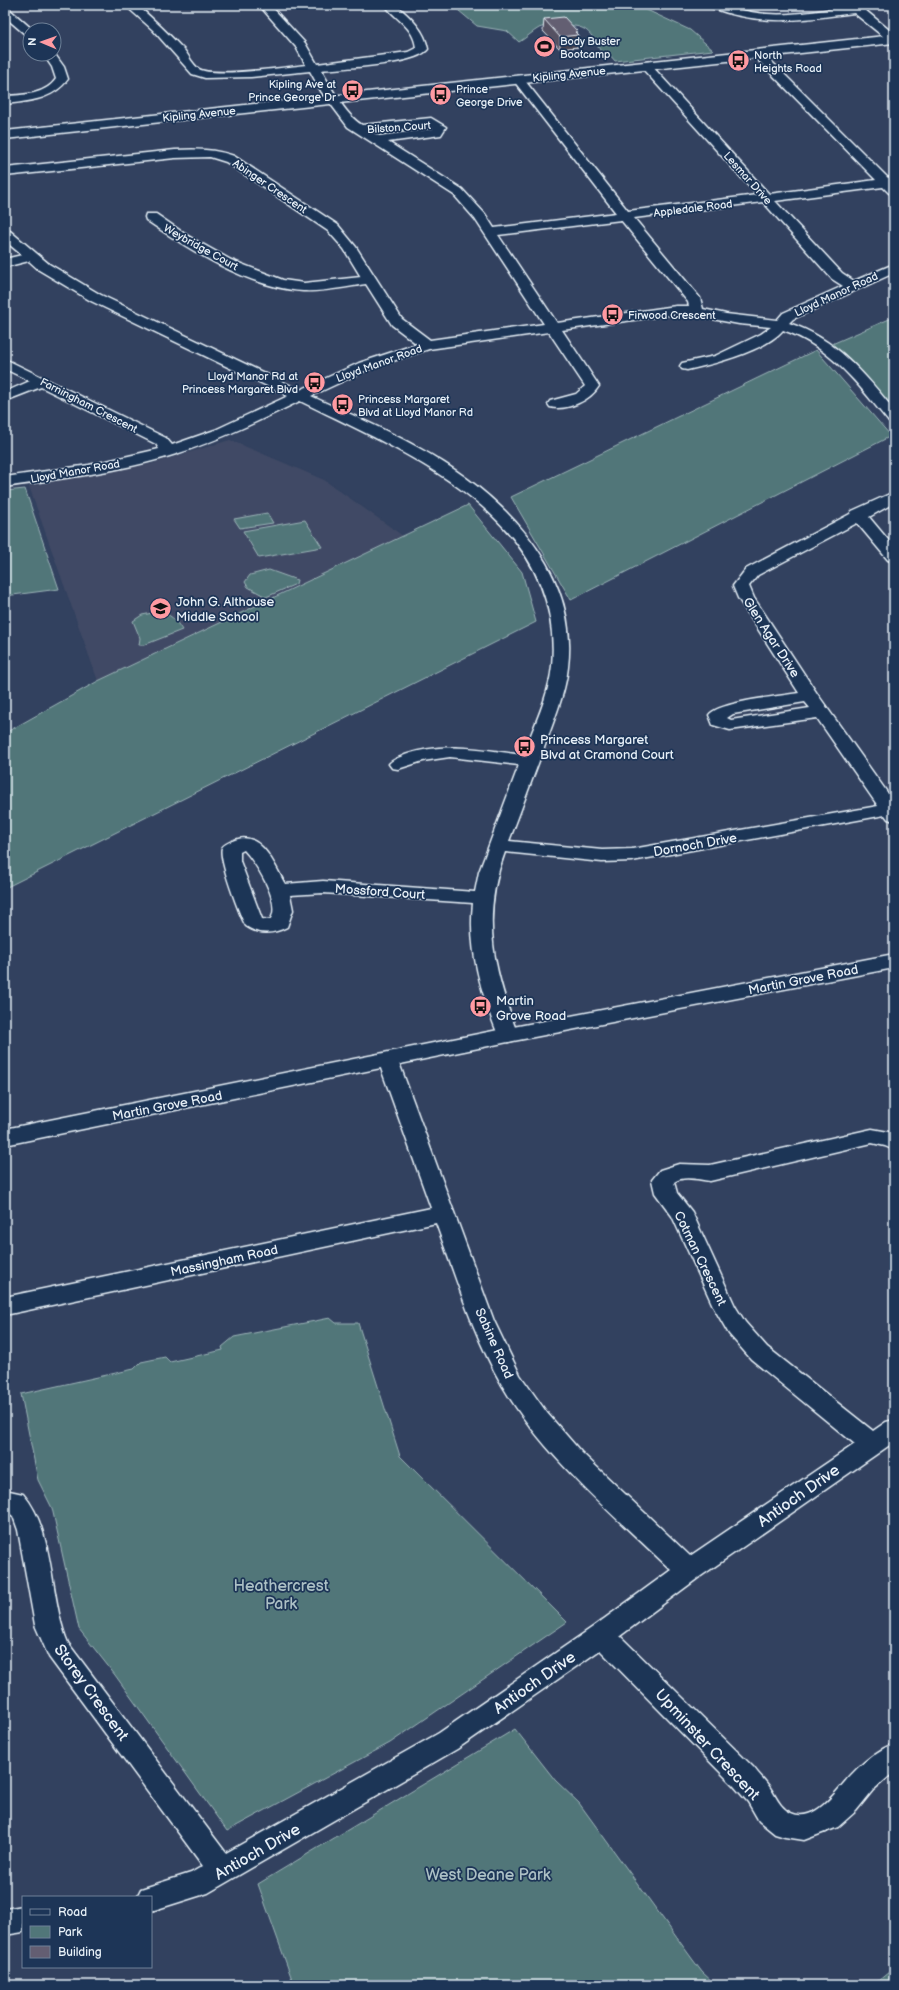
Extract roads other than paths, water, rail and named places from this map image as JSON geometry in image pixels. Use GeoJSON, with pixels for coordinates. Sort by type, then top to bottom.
{"type":"FeatureCollection","features":[{"type":"Feature","properties":{"kind":"main road","name":"Kipling Avenue"},"geometry":{"type":"LineString","coordinates":[[5,135],[894,39]]}},
{"type":"Feature","properties":{"kind":"main road","name":"Martin Grove Road"},"geometry":{"type":"LineString","coordinates":[[5,1137],[508,1035],[894,961]]}},
{"type":"Feature","properties":{"kind":"street"},"geometry":{"type":"LineString","coordinates":[[130,5],[157,28],[196,72],[236,76],[404,58],[422,49],[422,41],[414,28],[390,5]]}},
{"type":"Feature","properties":{"kind":"street"},"geometry":{"type":"LineString","coordinates":[[264,5],[301,45],[327,91],[352,124],[458,192],[491,232],[592,386],[589,394],[582,398],[555,404]]}},
{"type":"Feature","properties":{"kind":"street"},"geometry":{"type":"LineString","coordinates":[[714,5],[743,16],[764,18],[854,7],[894,39]]}},
{"type":"Feature","properties":{"kind":"street"},"geometry":{"type":"LineString","coordinates":[[5,11],[22,26]]}},
{"type":"Feature","properties":{"kind":"street"},"geometry":{"type":"LineString","coordinates":[[758,54],[891,185]]}},
{"type":"Feature","properties":{"kind":"street"},"geometry":{"type":"LineString","coordinates":[[5,100],[51,92],[57,88],[62,79],[61,73],[54,62]]}},
{"type":"Feature","properties":{"kind":"street","name":"Lesmar Drive"},"geometry":{"type":"LineString","coordinates":[[646,66],[837,276],[853,286]]}},
{"type":"Feature","properties":{"kind":"street"},"geometry":{"type":"LineString","coordinates":[[518,79],[625,216],[696,302],[696,310],[731,319],[780,324],[804,331],[835,352],[894,419]]}},
{"type":"Feature","properties":{"kind":"street","name":"Bilston Court"},"geometry":{"type":"LineString","coordinates":[[361,129],[431,122],[440,127],[437,132],[375,140]]}},
{"type":"Feature","properties":{"kind":"street","name":"Abinger Crescent"},"geometry":{"type":"LineString","coordinates":[[5,172],[175,154],[197,153],[222,156],[230,159],[333,228],[350,247],[397,322],[427,345]]}},
{"type":"Feature","properties":{"kind":"street","name":"Appledale Road"},"geometry":{"type":"LineString","coordinates":[[491,232],[766,198],[891,185]]}},
{"type":"Feature","properties":{"kind":"street","name":"Weybridge Court"},"geometry":{"type":"LineString","coordinates":[[151,218],[183,239],[226,263],[280,284],[304,288],[370,280]]}},
{"type":"Feature","properties":{"kind":"street"},"geometry":{"type":"LineString","coordinates":[[5,234],[30,257],[69,282],[119,310],[412,450],[460,479],[480,494],[509,522],[538,562],[554,602],[559,624],[561,650],[560,666],[553,699],[488,872],[482,898],[480,928],[484,964],[490,989],[508,1035]]}},
{"type":"Feature","properties":{"kind":"street"},"geometry":{"type":"LineString","coordinates":[[5,263],[30,257]]}},
{"type":"Feature","properties":{"kind":"street","name":"Lloyd Manor Road"},"geometry":{"type":"LineString","coordinates":[[687,366],[719,358],[766,337],[773,333],[788,316],[894,268]]}},
{"type":"Feature","properties":{"kind":"street","name":"Lloyd Manor Road"},"geometry":{"type":"LineString","coordinates":[[5,482],[89,470],[169,451],[220,432],[364,366],[427,345],[676,310],[696,310]]}},
{"type":"Feature","properties":{"kind":"street","name":"Farningham Crescent"},"geometry":{"type":"LineString","coordinates":[[5,363],[161,441],[169,451]]}},
{"type":"Feature","properties":{"kind":"street"},"geometry":{"type":"LineString","coordinates":[[5,397],[42,381]]}},
{"type":"Feature","properties":{"kind":"street","name":"Glen Agar Drive"},"geometry":{"type":"LineString","coordinates":[[892,812],[810,696],[746,598],[741,586],[752,572],[858,514],[894,497]]}},
{"type":"Feature","properties":{"kind":"street"},"geometry":{"type":"LineString","coordinates":[[858,514],[894,557]]}},
{"type":"Feature","properties":{"kind":"street"},"geometry":{"type":"LineString","coordinates":[[810,696],[728,710],[718,714],[719,721],[730,725],[822,712]]}},
{"type":"Feature","properties":{"kind":"street"},"geometry":{"type":"LineString","coordinates":[[398,764],[420,756],[450,752],[530,761]]}},
{"type":"Feature","properties":{"kind":"street","name":"Dornoch Drive"},"geometry":{"type":"LineString","coordinates":[[498,846],[602,856],[632,855],[892,812]]}},
{"type":"Feature","properties":{"kind":"street","name":"Mossford Court"},"geometry":{"type":"LineString","coordinates":[[279,890],[323,887],[482,898]]}},
{"type":"Feature","properties":{"kind":"street","name":"Sabine Road"},"geometry":{"type":"LineString","coordinates":[[388,1060],[492,1342],[511,1380],[523,1399],[572,1459],[689,1571]]}},
{"type":"Feature","properties":{"kind":"street","name":"Cotman Crescent"},"geometry":{"type":"LineString","coordinates":[[872,1444],[759,1353],[737,1328],[725,1308],[681,1212],[671,1201],[663,1187],[663,1180],[668,1174],[685,1170],[710,1173],[872,1136],[892,1140],[894,1143]]}},
{"type":"Feature","properties":{"kind":"street","name":"Massingham Road"},"geometry":{"type":"LineString","coordinates":[[5,1306],[444,1214]]}},
{"type":"Feature","properties":{"kind":"street","name":"Antioch Drive"},"geometry":{"type":"LineString","coordinates":[[152,1898],[198,1884],[448,1741],[602,1635],[689,1571],[894,1429]]}},
{"type":"Feature","properties":{"kind":"street","name":"Storey Crescent"},"geometry":{"type":"LineString","coordinates":[[5,1500],[14,1501],[23,1511],[30,1530],[48,1625],[58,1649],[222,1870]]}},
{"type":"Feature","properties":{"kind":"street","name":"Upminster Crescent"},"geometry":{"type":"LineString","coordinates":[[602,1635],[744,1777],[758,1793],[769,1812],[785,1825],[804,1827],[828,1818],[846,1802],[863,1781],[894,1756]]}},
{"type":"Feature","properties":{"kind":"street"},"geometry":{"type":"LineString","coordinates":[[5,1922],[22,1919]]}},
{"type":"Feature","properties":{"kind":"place","name":"Body Buster Bootcamp"},"geometry":{"type":"Point","coordinates":[544,47]}},
{"type":"Feature","properties":{"kind":"place","name":"North Heights Road"},"geometry":{"type":"Point","coordinates":[738,61]}},
{"type":"Feature","properties":{"kind":"place","name":"Kipling Ave at Prince George Dr"},"geometry":{"type":"Point","coordinates":[352,90]}},
{"type":"Feature","properties":{"kind":"place","name":"Prince George Drive"},"geometry":{"type":"Point","coordinates":[440,95]}},
{"type":"Feature","properties":{"kind":"place","name":"Firwood Crescent"},"geometry":{"type":"Point","coordinates":[613,315]}},
{"type":"Feature","properties":{"kind":"place","name":"Lloyd Manor Rd at Princess Margaret Blvd"},"geometry":{"type":"Point","coordinates":[314,382]}},
{"type":"Feature","properties":{"kind":"place","name":"Princess Margaret Blvd at Lloyd Manor Rd"},"geometry":{"type":"Point","coordinates":[343,405]}},
{"type":"Feature","properties":{"kind":"place","name":"John G. Althouse Middle School"},"geometry":{"type":"Point","coordinates":[161,608]}},
{"type":"Feature","properties":{"kind":"place","name":"Princess Margaret Blvd at Cramond Court"},"geometry":{"type":"Point","coordinates":[524,746]}},
{"type":"Feature","properties":{"kind":"place","name":"Martin Grove Road"},"geometry":{"type":"Point","coordinates":[481,1007]}},
{"type":"Feature","properties":{"kind":"park label","name":"Heathercrest Park"},"geometry":{"type":"Point","coordinates":[281,1594]}},
{"type":"Feature","properties":{"kind":"park label","name":"West Deane Park"},"geometry":{"type":"Point","coordinates":[488,1874]}}]}
